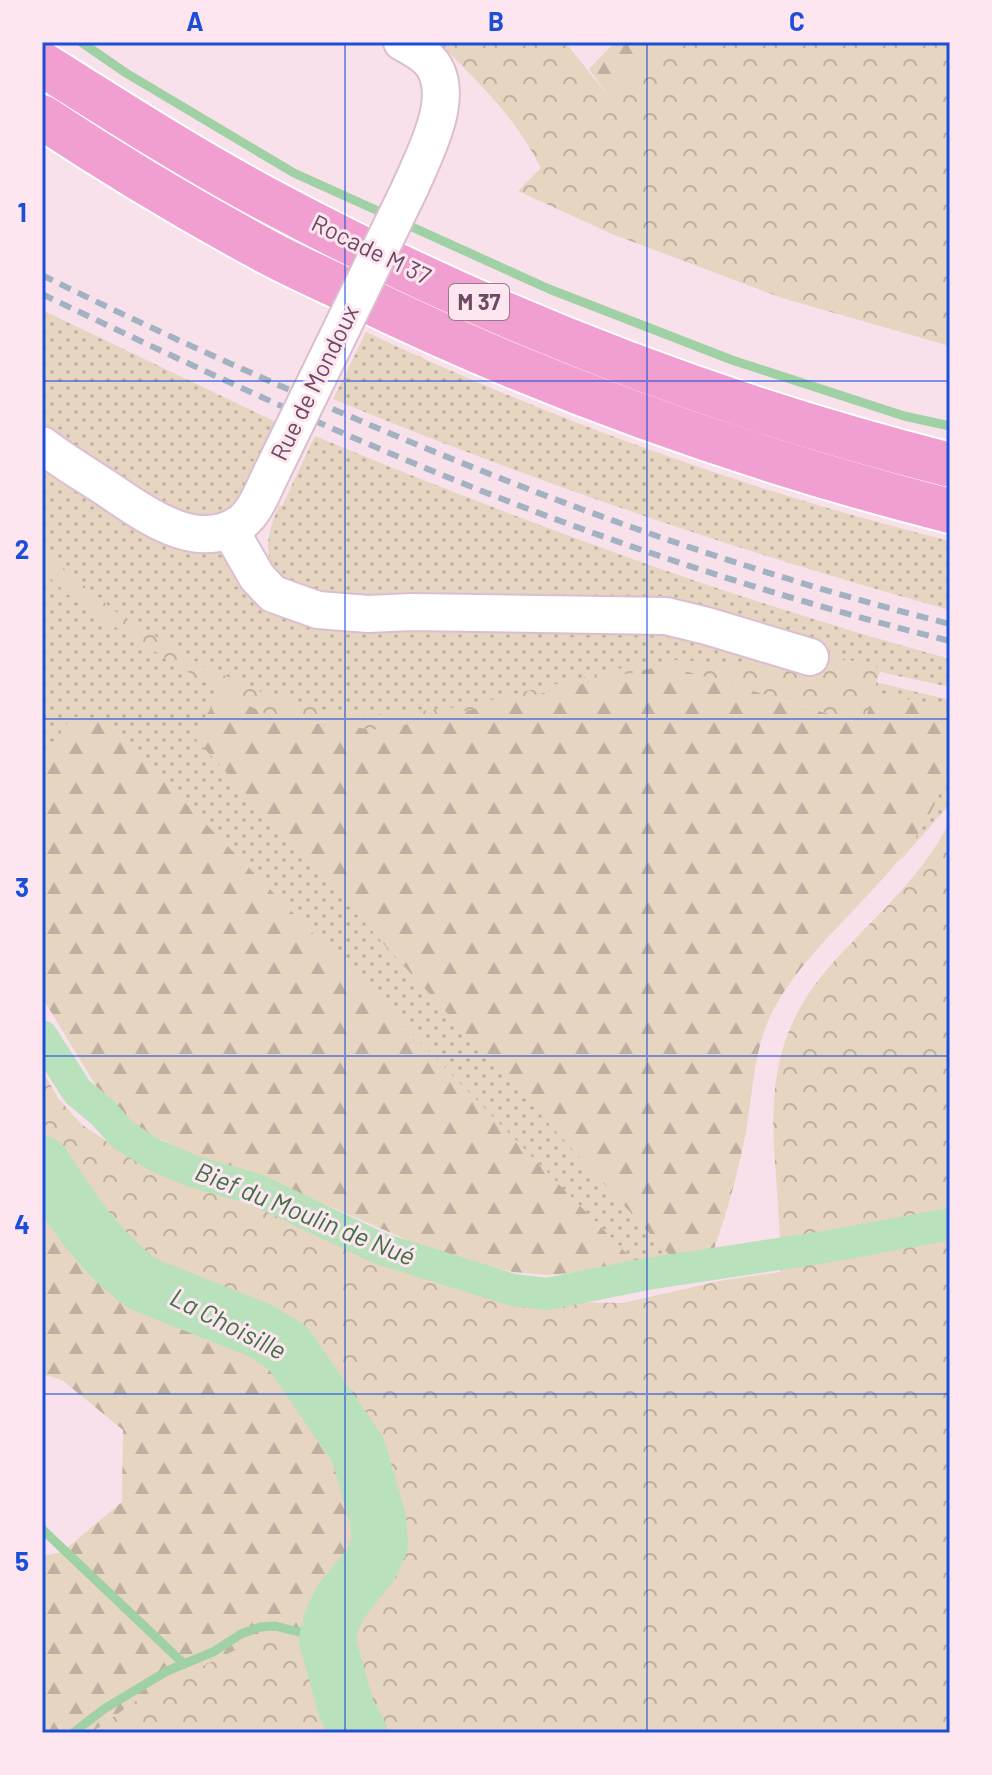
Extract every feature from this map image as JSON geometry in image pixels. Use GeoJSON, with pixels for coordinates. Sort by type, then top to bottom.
{"type":"FeatureCollection","features":[{"type":"Feature","properties":{"kind":"highway","name":"Rocade M 37"},"geometry":{"type":"LineString","coordinates":[[42,64],[142,128],[265,198],[412,271],[542,330],[699,390],[876,446],[950,465]]}},
{"type":"Feature","properties":{"kind":"highway","name":"Rocade M 37"},"geometry":{"type":"LineString","coordinates":[[42,117],[116,166],[262,250],[533,375],[694,434],[813,473],[950,511]]}},
{"type":"Feature","properties":{"kind":"street","name":"Rue de Mondoux"},"geometry":{"type":"LineString","coordinates":[[230,530],[251,512],[273,470],[410,188],[434,132],[440,109],[438,75],[431,61],[402,42]]}},
{"type":"Feature","properties":{"kind":"street"},"geometry":{"type":"LineString","coordinates":[[42,445],[166,525],[198,534],[230,530],[257,577],[273,594],[318,610],[368,614],[666,616],[810,657]]}},
{"type":"Feature","properties":{"kind":"green space"},"geometry":{"type":"Polygon","coordinates":[[[438,42],[565,42],[610,98],[665,42],[950,42],[950,346],[782,298],[612,234],[518,191],[541,168],[507,115],[438,42]]]}},
{"type":"Feature","properties":{"kind":"green space"},"geometry":{"type":"Polygon","coordinates":[[[615,42],[673,42],[612,101],[589,69],[615,42]]]}},
{"type":"Feature","properties":{"kind":"green space"},"geometry":{"type":"Polygon","coordinates":[[[42,310],[276,422],[237,505],[217,516],[194,517],[170,507],[42,424],[42,310]]]}},
{"type":"Feature","properties":{"kind":"green space"},"geometry":{"type":"Polygon","coordinates":[[[366,332],[508,395],[653,451],[800,500],[950,541],[950,610],[638,514],[485,459],[333,399],[366,332]]]}},
{"type":"Feature","properties":{"kind":"green space"},"geometry":{"type":"Polygon","coordinates":[[[315,436],[629,558],[788,611],[950,659],[950,687],[889,674],[794,646],[318,603],[274,573],[268,547],[279,505],[282,506],[315,436]]]}},
{"type":"Feature","properties":{"kind":"green space"},"geometry":{"type":"Polygon","coordinates":[[[42,460],[217,552],[228,559],[252,587],[628,622],[950,700],[950,709],[874,692],[382,730],[193,734],[675,1261],[639,1266],[111,727],[42,758],[42,460]]]}},
{"type":"Feature","properties":{"kind":"green space"},"geometry":{"type":"Polygon","coordinates":[[[42,550],[112,609],[203,666],[262,692],[338,714],[387,715],[466,706],[622,668],[676,660],[785,668],[794,646],[881,668],[864,724],[665,665],[382,730],[279,720],[222,693],[80,605],[42,571],[42,550]]]}},
{"type":"Feature","properties":{"kind":"green space"},"geometry":{"type":"Polygon","coordinates":[[[665,665],[863,724],[874,692],[950,709],[951,740],[950,758],[939,795],[921,828],[900,859],[799,972],[769,1018],[759,1048],[740,1159],[712,1255],[675,1261],[192,735],[222,693],[279,720],[382,730],[665,665]]]}},
{"type":"Feature","properties":{"kind":"green space"},"geometry":{"type":"Polygon","coordinates":[[[85,715],[111,727],[639,1266],[549,1275],[513,1272],[469,1262],[187,1152],[138,1128],[107,1104],[42,997],[42,758],[71,718],[85,715]]]}},
{"type":"Feature","properties":{"kind":"green space"},"geometry":{"type":"Polygon","coordinates":[[[950,757],[950,804],[898,863],[928,816],[950,757]]]}},
{"type":"Feature","properties":{"kind":"green space"},"geometry":{"type":"Polygon","coordinates":[[[950,821],[950,1733],[91,1733],[141,1697],[253,1641],[279,1643],[316,1670],[333,1646],[336,1623],[367,1584],[384,1550],[385,1517],[374,1474],[360,1444],[315,1373],[286,1337],[260,1322],[157,1284],[131,1264],[107,1237],[42,1147],[42,1070],[58,1098],[81,1124],[138,1162],[200,1188],[308,1224],[363,1253],[458,1287],[516,1301],[623,1303],[719,1281],[780,1272],[774,1113],[777,1076],[786,1039],[803,1003],[830,966],[911,880],[939,842],[950,821]]]}},
{"type":"Feature","properties":{"kind":"green space"},"geometry":{"type":"Polygon","coordinates":[[[42,1175],[127,1273],[143,1284],[261,1331],[288,1348],[358,1450],[378,1519],[380,1544],[371,1564],[340,1604],[327,1639],[330,1656],[359,1733],[42,1733],[42,1556],[62,1552],[122,1502],[123,1430],[62,1380],[42,1374],[42,1175]]]}},
{"type":"Feature","properties":{"kind":"waterway"},"geometry":{"type":"LineString","coordinates":[[81,42],[126,73],[294,173],[387,215]]}},
{"type":"Feature","properties":{"kind":"waterway"},"geometry":{"type":"LineString","coordinates":[[401,222],[549,289],[732,360],[904,416],[950,426]]}},
{"type":"Feature","properties":{"kind":"waterway","name":"Bief du Moulin de Nué"},"geometry":{"type":"LineString","coordinates":[[42,1036],[77,1091],[123,1135],[155,1155],[192,1171],[255,1189],[379,1248],[513,1290],[547,1294],[647,1274],[950,1224]]}},
{"type":"Feature","properties":{"kind":"waterway","name":"La Choisille"},"geometry":{"type":"LineString","coordinates":[[42,1164],[100,1245],[143,1284],[261,1331],[288,1348],[358,1450],[378,1519],[380,1544],[371,1564],[340,1603],[327,1639],[346,1708],[359,1733]]}},
{"type":"Feature","properties":{"kind":"waterway"},"geometry":{"type":"LineString","coordinates":[[42,1529],[184,1664]]}},
{"type":"Feature","properties":{"kind":"waterway"},"geometry":{"type":"LineString","coordinates":[[73,1733],[104,1709],[167,1671],[213,1652],[241,1634],[260,1627],[275,1626],[327,1639]]}},
{"type":"Feature","properties":{"kind":"railway"},"geometry":{"type":"LineString","coordinates":[[42,275],[256,375],[511,482],[597,515],[772,574],[950,624]]}},
{"type":"Feature","properties":{"kind":"railway"},"geometry":{"type":"LineString","coordinates":[[42,294],[280,405],[523,507],[735,580],[950,641]]}}]}
